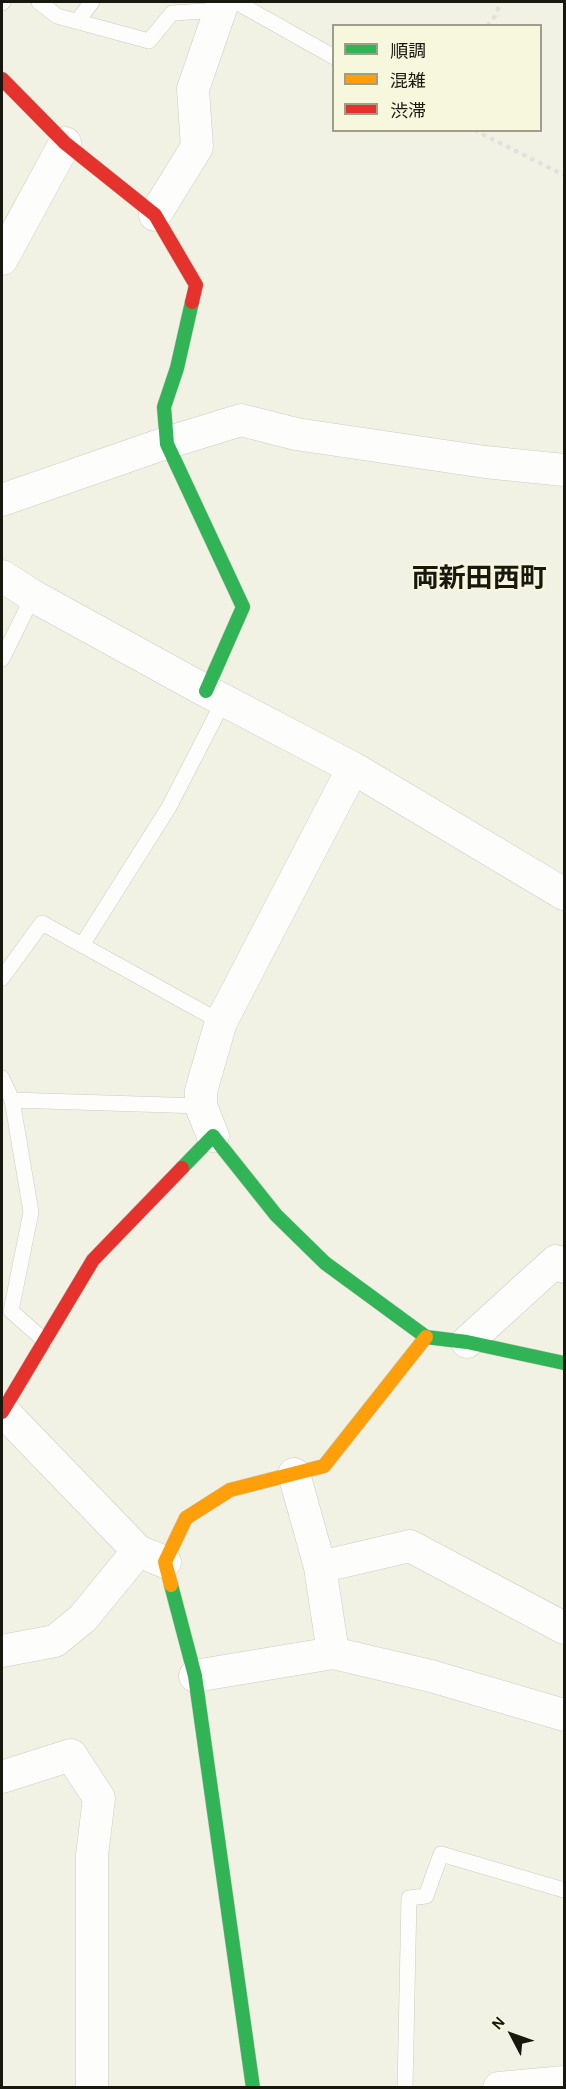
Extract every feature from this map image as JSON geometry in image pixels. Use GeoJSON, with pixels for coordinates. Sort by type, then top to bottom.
{"type":"FeatureCollection","features":[{"type":"Feature","properties":{"kind":"street"},"geometry":{"type":"LineString","coordinates":[[155,215],[197,147],[193,89],[227,4]]}},
{"type":"Feature","properties":{"kind":"street"},"geometry":{"type":"LineString","coordinates":[[2,79],[65,142],[155,215],[196,285],[177,368],[164,407],[167,444],[243,607],[215,695]]}},
{"type":"Feature","properties":{"kind":"street"},"geometry":{"type":"LineString","coordinates":[[2,259],[65,142]]}},
{"type":"Feature","properties":{"kind":"street"},"geometry":{"type":"LineString","coordinates":[[2,500],[241,420],[296,434],[485,462],[564,470]]}},
{"type":"Feature","properties":{"kind":"street"},"geometry":{"type":"LineString","coordinates":[[2,576],[33,596],[353,768],[564,894]]}},
{"type":"Feature","properties":{"kind":"street"},"geometry":{"type":"LineString","coordinates":[[353,768],[221,1022],[201,1091],[201,1106],[213,1136],[276,1215],[325,1263],[426,1337],[467,1342],[564,1363]]}},
{"type":"Feature","properties":{"kind":"street"},"geometry":{"type":"LineString","coordinates":[[213,1136],[93,1260],[2,1411],[152,1556],[195,1676],[253,2088]]}},
{"type":"Feature","properties":{"kind":"street"},"geometry":{"type":"LineString","coordinates":[[467,1342],[556,1261],[564,1267]]}},
{"type":"Feature","properties":{"kind":"street"},"geometry":{"type":"LineString","coordinates":[[2,1651],[55,1641],[152,1556],[186,1518],[230,1490],[324,1466],[426,1337]]}},
{"type":"Feature","properties":{"kind":"street"},"geometry":{"type":"LineString","coordinates":[[294,1474],[320,1567],[333,1653]]}},
{"type":"Feature","properties":{"kind":"street"},"geometry":{"type":"LineString","coordinates":[[320,1567],[410,1546],[564,1628]]}},
{"type":"Feature","properties":{"kind":"street"},"geometry":{"type":"LineString","coordinates":[[195,1676],[333,1653],[431,1676],[564,1715]]}},
{"type":"Feature","properties":{"kind":"street"},"geometry":{"type":"LineString","coordinates":[[2,1777],[71,1755],[99,1798],[92,1855],[92,2088]]}},
{"type":"Feature","properties":{"kind":"street"},"geometry":{"type":"LineString","coordinates":[[500,2088],[564,2082]]}},
{"type":"Feature","properties":{"kind":"lane"},"geometry":{"type":"LineString","coordinates":[[39,2],[57,16],[148,41],[172,13],[227,4],[332,56]]}},
{"type":"Feature","properties":{"kind":"lane"},"geometry":{"type":"LineString","coordinates":[[78,20],[92,2]]}},
{"type":"Feature","properties":{"kind":"lane"},"geometry":{"type":"LineString","coordinates":[[2,659],[33,596]]}},
{"type":"Feature","properties":{"kind":"lane"},"geometry":{"type":"LineString","coordinates":[[82,945],[169,807],[215,695]]}},
{"type":"Feature","properties":{"kind":"lane"},"geometry":{"type":"LineString","coordinates":[[2,978],[42,923],[221,1022]]}},
{"type":"Feature","properties":{"kind":"lane"},"geometry":{"type":"LineString","coordinates":[[2,1078],[12,1101],[31,1212],[11,1311],[45,1341]]}},
{"type":"Feature","properties":{"kind":"lane"},"geometry":{"type":"LineString","coordinates":[[12,1101],[201,1106]]}},
{"type":"Feature","properties":{"kind":"lane"},"geometry":{"type":"LineString","coordinates":[[405,2088],[409,1898],[426,1896],[441,1854],[564,1890]]}},
{"type":"Feature","properties":{"kind":"path"},"geometry":{"type":"LineString","coordinates":[[489,24],[501,2]]}},
{"type":"Feature","properties":{"kind":"path"},"geometry":{"type":"LineString","coordinates":[[478,132],[564,175]]}},
{"type":"Feature","properties":{"kind":"traffic: fast"},"geometry":{"type":"LineString","coordinates":[[192,302],[177,368],[164,407],[167,444],[243,607],[206,691]]}},
{"type":"Feature","properties":{"kind":"traffic: fast"},"geometry":{"type":"LineString","coordinates":[[182,1168],[213,1136],[276,1215],[325,1263],[426,1337],[467,1342],[564,1363]]}},
{"type":"Feature","properties":{"kind":"traffic: fast"},"geometry":{"type":"LineString","coordinates":[[171,1585],[195,1676],[253,2088]]}},
{"type":"Feature","properties":{"kind":"traffic: slow"},"geometry":{"type":"LineString","coordinates":[[171,1585],[165,1562],[186,1518],[230,1490],[324,1466],[426,1337]]}},
{"type":"Feature","properties":{"kind":"traffic: jam"},"geometry":{"type":"LineString","coordinates":[[2,79],[65,143],[155,215],[196,285],[192,302]]}},
{"type":"Feature","properties":{"kind":"traffic: jam"},"geometry":{"type":"LineString","coordinates":[[2,1412],[93,1260],[182,1168]]}},
{"type":"Feature","properties":{"kind":"district","name":"両新田西町"},"geometry":{"type":"Point","coordinates":[479,579]}}]}
